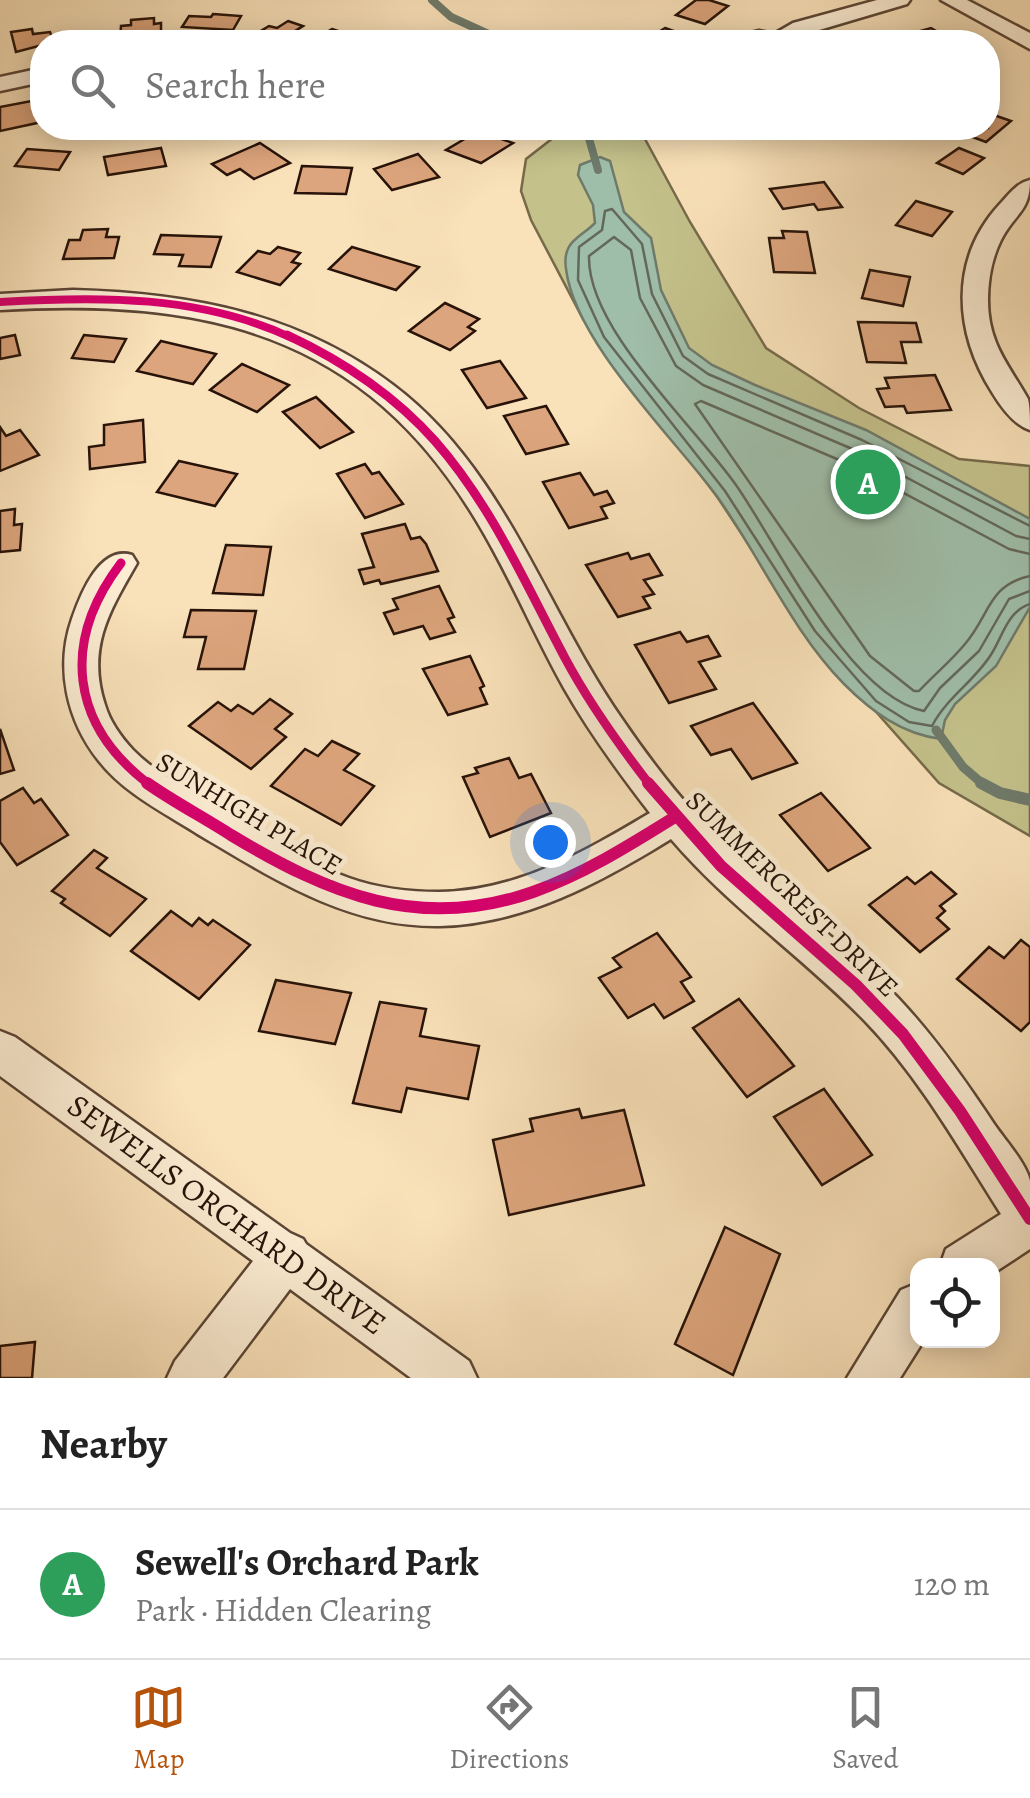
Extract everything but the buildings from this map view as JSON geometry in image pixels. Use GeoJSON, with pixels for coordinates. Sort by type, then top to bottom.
{"type":"FeatureCollection","features":[{"type":"Feature","properties":{"kind":"street"},"geometry":{"type":"LineString","coordinates":[[798,30],[900,0]]}},
{"type":"Feature","properties":{"kind":"street"},"geometry":{"type":"LineString","coordinates":[[952,0],[1030,42]]}},
{"type":"Feature","properties":{"kind":"street"},"geometry":{"type":"LineString","coordinates":[[0,84],[30,78]]}},
{"type":"Feature","properties":{"kind":"street"},"geometry":{"type":"LineString","coordinates":[[1030,187],[992,230],[977,267],[972,293],[974,322],[984,351],[999,382],[1030,420]]}},
{"type":"Feature","properties":{"kind":"street","name":"SUMMERCREST DRIVE"},"geometry":{"type":"LineString","coordinates":[[0,302],[119,298],[220,312],[305,341],[346,362],[387,392],[420,423],[481,502],[577,679],[613,736],[675,817],[885,1013],[931,1070],[1030,1220]]}},
{"type":"Feature","properties":{"kind":"street","name":"SUNHIGH PLACE"},"geometry":{"type":"LineString","coordinates":[[121,563],[101,586],[91,606],[80,652],[90,714],[104,738],[144,781],[303,879],[352,900],[390,907],[485,905],[534,893],[582,873],[675,817]]}},
{"type":"Feature","properties":{"kind":"street","name":"SEWELLS ORCHARD DRIVE"},"geometry":{"type":"LineString","coordinates":[[0,1052],[287,1255],[452,1378]]}},
{"type":"Feature","properties":{"kind":"street"},"geometry":{"type":"LineString","coordinates":[[975,1258],[1030,1220]]}},
{"type":"Feature","properties":{"kind":"street"},"geometry":{"type":"LineString","coordinates":[[192,1378],[287,1255]]}},
{"type":"Feature","properties":{"kind":"street"},"geometry":{"type":"LineString","coordinates":[[872,1378],[910,1319]]}},
{"type":"Feature","properties":{"kind":"shaded area"},"geometry":{"type":"Polygon","coordinates":[[[550,140],[646,140],[766,348],[859,408],[959,459],[1030,466],[1030,836],[939,783],[809,636],[718,498],[583,319],[531,220],[521,191],[526,159],[550,140]]]}},
{"type":"Feature","properties":{"kind":"water"},"geometry":{"type":"Polygon","coordinates":[[[600,157],[610,161],[624,212],[651,238],[661,290],[689,348],[712,365],[755,385],[866,430],[1030,519],[1030,607],[996,666],[955,704],[945,720],[941,739],[888,720],[825,663],[716,495],[628,387],[587,327],[573,297],[565,260],[569,246],[595,223],[593,205],[578,175],[580,165],[600,157]]]}},
{"type":"Feature","properties":{"kind":"waterway"},"geometry":{"type":"LineString","coordinates":[[432,0],[451,17],[480,30]]}},
{"type":"Feature","properties":{"kind":"waterway"},"geometry":{"type":"LineString","coordinates":[[589,140],[598,170]]}},
{"type":"Feature","properties":{"kind":"waterway"},"geometry":{"type":"LineString","coordinates":[[936,730],[963,767],[983,784]]}},
{"type":"Feature","properties":{"kind":"waterway"},"geometry":{"type":"LineString","coordinates":[[983,784],[1000,793],[1030,800]]}},
{"type":"Feature","properties":{"kind":"cycle path"},"geometry":{"type":"LineString","coordinates":[[0,302],[143,300],[209,310],[272,328],[330,356],[385,393],[435,441],[480,500],[577,679],[660,798],[721,866],[882,1010],[923,1058],[1030,1219]]}},
{"type":"Feature","properties":{"kind":"cycle path"},"geometry":{"type":"LineString","coordinates":[[121,563],[105,583],[85,630],[82,680],[96,728],[111,750],[149,784],[324,886],[377,903],[406,907],[471,907],[503,901],[591,866],[675,817]]}},
{"type":"Feature","properties":{"kind":"place","name":"Sewell's Orchard Park"},"geometry":{"type":"Point","coordinates":[868,482]}}]}
